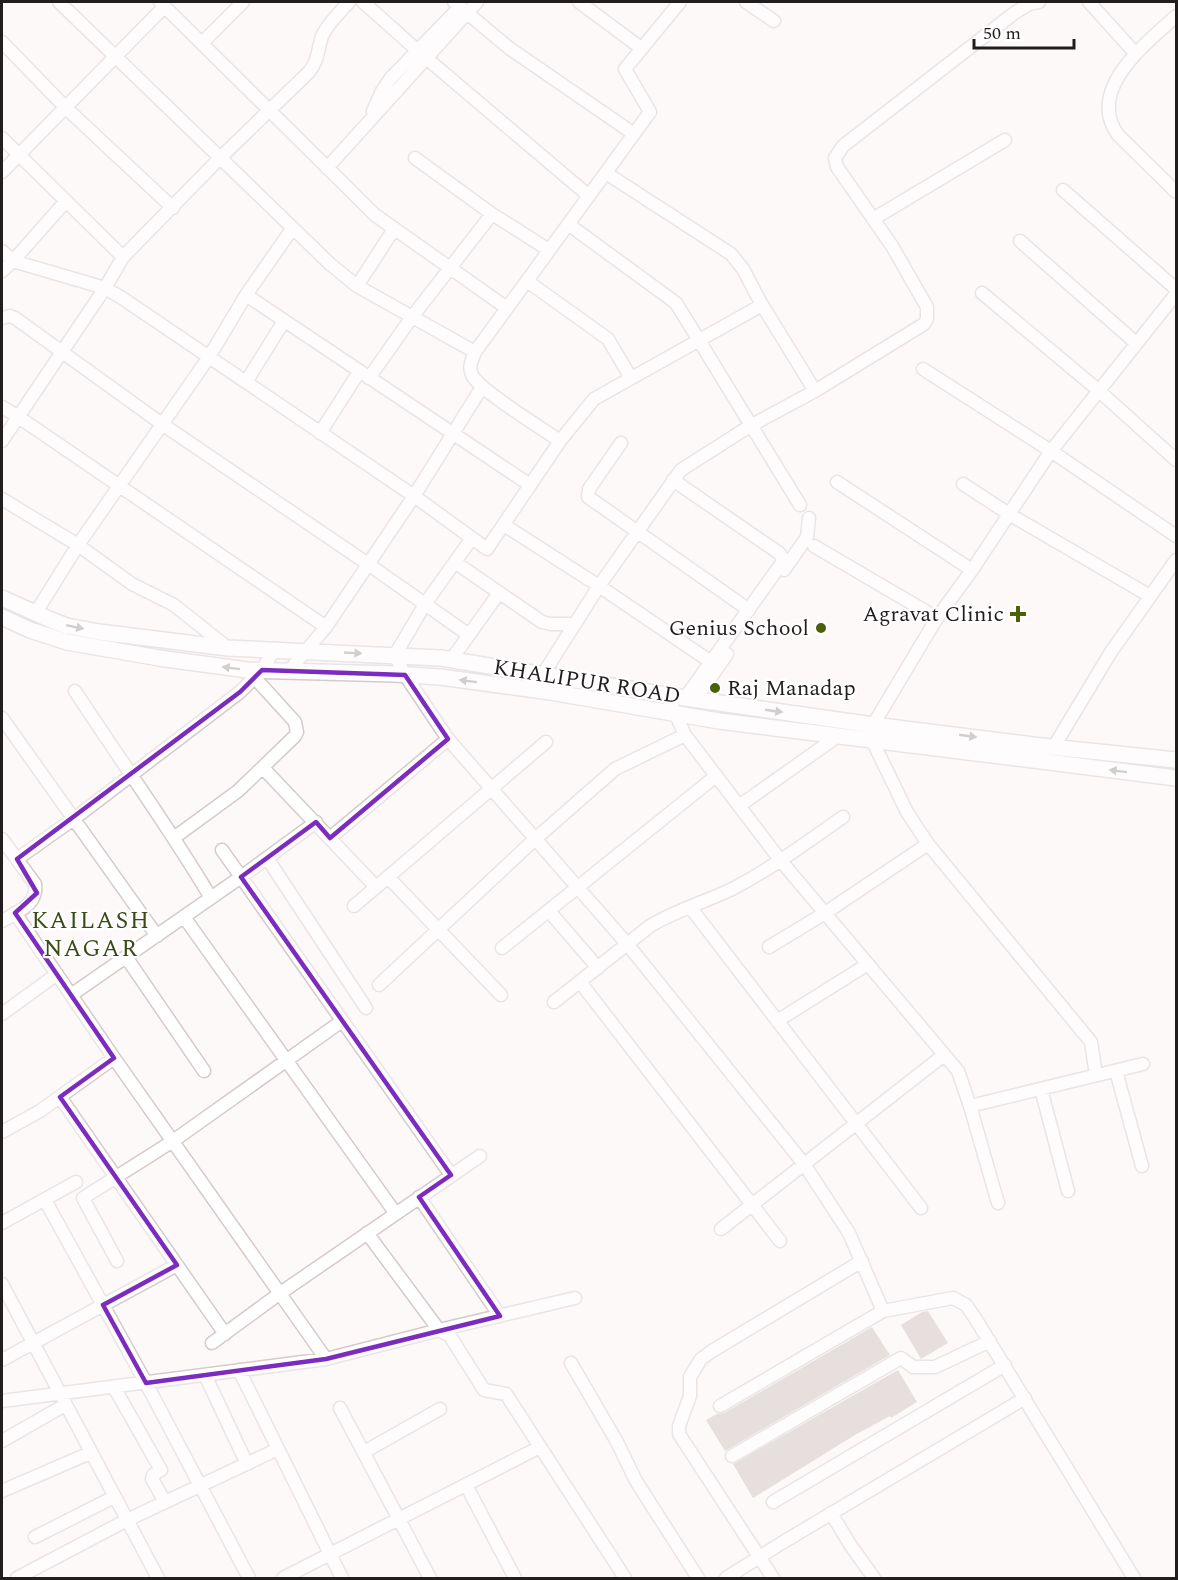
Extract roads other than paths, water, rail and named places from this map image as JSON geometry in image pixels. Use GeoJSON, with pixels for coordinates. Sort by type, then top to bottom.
{"type":"FeatureCollection","features":[{"type":"Feature","properties":{"kind":"street"},"geometry":{"type":"LineString","coordinates":[[59,2],[330,264],[357,286],[474,352]]}},
{"type":"Feature","properties":{"kind":"street"},"geometry":{"type":"LineString","coordinates":[[202,44],[243,2]]}},
{"type":"Feature","properties":{"kind":"street"},"geometry":{"type":"LineString","coordinates":[[2,441],[105,288],[123,257],[219,159],[300,82],[314,66],[326,29],[349,2]]}},
{"type":"Feature","properties":{"kind":"street"},"geometry":{"type":"LineString","coordinates":[[363,2],[589,196]]}},
{"type":"Feature","properties":{"kind":"street"},"geometry":{"type":"LineString","coordinates":[[327,168],[365,124],[390,79],[422,54],[460,7],[477,2]]}},
{"type":"Feature","properties":{"kind":"street"},"geometry":{"type":"LineString","coordinates":[[579,2],[642,48]]}},
{"type":"Feature","properties":{"kind":"street"},"geometry":{"type":"LineString","coordinates":[[560,441],[482,387],[471,373],[471,361],[474,352],[650,112],[625,69],[680,2]]}},
{"type":"Feature","properties":{"kind":"street"},"geometry":{"type":"LineString","coordinates":[[746,2],[774,21]]}},
{"type":"Feature","properties":{"kind":"street"},"geometry":{"type":"LineString","coordinates":[[533,690],[599,586],[673,480],[689,464],[917,329],[927,319],[927,307],[892,246],[837,167],[835,158],[839,149],[1013,14],[1029,4],[1039,2]]}},
{"type":"Feature","properties":{"kind":"street"},"geometry":{"type":"LineString","coordinates":[[1089,2],[1135,53]]}},
{"type":"Feature","properties":{"kind":"street"},"geometry":{"type":"LineString","coordinates":[[2,172],[116,57],[162,4],[375,215],[507,308]]}},
{"type":"Feature","properties":{"kind":"street"},"geometry":{"type":"LineString","coordinates":[[460,7],[509,48],[634,134]]}},
{"type":"Feature","properties":{"kind":"street"},"geometry":{"type":"LineString","coordinates":[[1176,15],[1135,53],[1119,74],[1108,107],[1111,124],[1118,135],[1176,192]]}},
{"type":"Feature","properties":{"kind":"street"},"geometry":{"type":"LineString","coordinates":[[2,42],[66,108],[173,208]]}},
{"type":"Feature","properties":{"kind":"street"},"geometry":{"type":"LineString","coordinates":[[2,138],[123,257]]}},
{"type":"Feature","properties":{"kind":"street"},"geometry":{"type":"LineString","coordinates":[[873,219],[1005,140]]}},
{"type":"Feature","properties":{"kind":"street"},"geometry":{"type":"LineString","coordinates":[[415,158],[492,214],[549,250]]}},
{"type":"Feature","properties":{"kind":"street"},"geometry":{"type":"LineString","coordinates":[[606,172],[731,254],[815,391]]}},
{"type":"Feature","properties":{"kind":"street"},"geometry":{"type":"LineString","coordinates":[[1063,190],[1176,290]]}},
{"type":"Feature","properties":{"kind":"street"},"geometry":{"type":"LineString","coordinates":[[2,272],[66,201]]}},
{"type":"Feature","properties":{"kind":"street"},"geometry":{"type":"LineString","coordinates":[[320,433],[492,214]]}},
{"type":"Feature","properties":{"kind":"street"},"geometry":{"type":"LineString","coordinates":[[568,224],[676,303],[800,505]]}},
{"type":"Feature","properties":{"kind":"street"},"geometry":{"type":"LineString","coordinates":[[35,614],[78,545],[209,357],[246,295],[292,229]]}},
{"type":"Feature","properties":{"kind":"street"},"geometry":{"type":"LineString","coordinates":[[357,286],[394,229]]}},
{"type":"Feature","properties":{"kind":"street"},"geometry":{"type":"LineString","coordinates":[[1020,241],[1136,343]]}},
{"type":"Feature","properties":{"kind":"street"},"geometry":{"type":"LineString","coordinates":[[2,251],[13,261],[105,288],[414,496],[487,549],[560,441],[594,399],[762,305]]}},
{"type":"Feature","properties":{"kind":"street"},"geometry":{"type":"LineString","coordinates":[[527,281],[608,339],[631,378]]}},
{"type":"Feature","properties":{"kind":"street"},"geometry":{"type":"LineString","coordinates":[[982,293],[1098,390],[1176,460]]}},
{"type":"Feature","properties":{"kind":"street"},"geometry":{"type":"LineString","coordinates":[[1096,1076],[1091,1042],[928,844],[907,812],[873,732],[937,618],[972,570],[1051,451],[1176,294]]}},
{"type":"Feature","properties":{"kind":"street"},"geometry":{"type":"LineString","coordinates":[[246,295],[530,485]]}},
{"type":"Feature","properties":{"kind":"street"},"geometry":{"type":"LineString","coordinates":[[2,318],[10,316],[15,318],[162,424],[469,635]]}},
{"type":"Feature","properties":{"kind":"street"},"geometry":{"type":"LineString","coordinates":[[246,382],[284,321]]}},
{"type":"Feature","properties":{"kind":"street"},"geometry":{"type":"LineString","coordinates":[[923,369],[1051,451],[1176,536]]}},
{"type":"Feature","properties":{"kind":"street"},"geometry":{"type":"LineString","coordinates":[[289,671],[326,627],[414,496],[482,387]]}},
{"type":"Feature","properties":{"kind":"street"},"geometry":{"type":"LineString","coordinates":[[2,407],[326,627]]}},
{"type":"Feature","properties":{"kind":"street"},"geometry":{"type":"LineString","coordinates":[[621,443],[589,489],[587,494],[590,500],[749,610]]}},
{"type":"Feature","properties":{"kind":"street"},"geometry":{"type":"LineString","coordinates":[[673,480],[782,556],[784,560],[711,662],[690,699]]}},
{"type":"Feature","properties":{"kind":"street"},"geometry":{"type":"LineString","coordinates":[[837,482],[972,570]]}},
{"type":"Feature","properties":{"kind":"street"},"geometry":{"type":"LineString","coordinates":[[963,484],[1009,514],[1150,596]]}},
{"type":"Feature","properties":{"kind":"street"},"geometry":{"type":"LineString","coordinates":[[2,500],[78,545],[132,584],[184,612],[228,648]]}},
{"type":"Feature","properties":{"kind":"street"},"geometry":{"type":"LineString","coordinates":[[690,699],[807,537],[809,518]]}},
{"type":"Feature","properties":{"kind":"street"},"geometry":{"type":"LineString","coordinates":[[504,525],[711,662]]}},
{"type":"Feature","properties":{"kind":"street"},"geometry":{"type":"LineString","coordinates":[[472,538],[425,604],[395,655],[405,675],[448,739],[490,790],[628,945],[804,1164],[849,1233],[883,1311]]}},
{"type":"Feature","properties":{"kind":"street"},"geometry":{"type":"LineString","coordinates":[[814,546],[937,618]]}},
{"type":"Feature","properties":{"kind":"street"},"geometry":{"type":"LineString","coordinates":[[1053,748],[1111,652],[1176,560]]}},
{"type":"Feature","properties":{"kind":"street"},"geometry":{"type":"LineString","coordinates":[[456,563],[542,622],[574,624]]}},
{"type":"Feature","properties":{"kind":"street"},"geometry":{"type":"LineString","coordinates":[[451,660],[499,593]]}},
{"type":"Feature","properties":{"kind":"street","name":"KHALIPUR ROAD"},"geometry":{"type":"LineString","coordinates":[[2,598],[67,626],[99,632],[228,648],[395,655],[451,660],[667,695],[873,732],[1176,778]]}},
{"type":"Feature","properties":{"kind":"street"},"geometry":{"type":"LineString","coordinates":[[3,621],[19,606]]}},
{"type":"Feature","properties":{"kind":"street","name":"KHALIPUR ROAD"},"geometry":{"type":"LineString","coordinates":[[3,621],[67,642],[95,648],[259,674],[289,671],[405,675],[533,690],[675,715],[838,736],[873,732],[1176,760]]}},
{"type":"Feature","properties":{"kind":"street"},"geometry":{"type":"LineString","coordinates":[[17,859],[75,818],[240,692],[259,674],[274,650]]}},
{"type":"Feature","properties":{"kind":"street"},"geometry":{"type":"LineString","coordinates":[[175,837],[238,791],[290,742],[297,732],[295,722],[259,674]]}},
{"type":"Feature","properties":{"kind":"street"},"geometry":{"type":"LineString","coordinates":[[75,691],[130,776],[175,837],[211,898]]}},
{"type":"Feature","properties":{"kind":"street"},"geometry":{"type":"LineString","coordinates":[[667,695],[685,735],[781,861],[958,1071],[998,1203]]}},
{"type":"Feature","properties":{"kind":"street"},"geometry":{"type":"LineString","coordinates":[[2,718],[157,936]]}},
{"type":"Feature","properties":{"kind":"street"},"geometry":{"type":"LineString","coordinates":[[379,985],[534,840],[615,769],[685,735]]}},
{"type":"Feature","properties":{"kind":"street"},"geometry":{"type":"LineString","coordinates":[[739,806],[838,736]]}},
{"type":"Feature","properties":{"kind":"street"},"geometry":{"type":"LineString","coordinates":[[330,838],[448,739]]}},
{"type":"Feature","properties":{"kind":"street"},"geometry":{"type":"LineString","coordinates":[[354,906],[546,742]]}},
{"type":"Feature","properties":{"kind":"street"},"geometry":{"type":"LineString","coordinates":[[263,768],[376,887]]}},
{"type":"Feature","properties":{"kind":"street"},"geometry":{"type":"LineString","coordinates":[[502,948],[716,776]]}},
{"type":"Feature","properties":{"kind":"street"},"geometry":{"type":"LineString","coordinates":[[554,1002],[664,917],[733,888],[781,861],[843,818]]}},
{"type":"Feature","properties":{"kind":"street"},"geometry":{"type":"LineString","coordinates":[[71,994],[157,936],[316,822]]}},
{"type":"Feature","properties":{"kind":"street"},"geometry":{"type":"LineString","coordinates":[[2,839],[35,884],[37,893],[34,899],[2,921]]}},
{"type":"Feature","properties":{"kind":"street"},"geometry":{"type":"LineString","coordinates":[[769,947],[825,913],[928,844]]}},
{"type":"Feature","properties":{"kind":"street"},"geometry":{"type":"LineString","coordinates":[[222,850],[451,1176]]}},
{"type":"Feature","properties":{"kind":"street"},"geometry":{"type":"LineString","coordinates":[[267,858],[366,1008]]}},
{"type":"Feature","properties":{"kind":"street"},"geometry":{"type":"LineString","coordinates":[[388,877],[501,995]]}},
{"type":"Feature","properties":{"kind":"street"},"geometry":{"type":"LineString","coordinates":[[690,907],[921,1208]]}},
{"type":"Feature","properties":{"kind":"street"},"geometry":{"type":"LineString","coordinates":[[549,911],[598,968]]}},
{"type":"Feature","properties":{"kind":"street"},"geometry":{"type":"LineString","coordinates":[[15,913],[326,1359]]}},
{"type":"Feature","properties":{"kind":"street"},"geometry":{"type":"LineString","coordinates":[[184,917],[396,1214]]}},
{"type":"Feature","properties":{"kind":"street"},"geometry":{"type":"LineString","coordinates":[[126,957],[204,1071]]}},
{"type":"Feature","properties":{"kind":"street"},"geometry":{"type":"LineString","coordinates":[[777,1021],[868,964]]}},
{"type":"Feature","properties":{"kind":"street"},"geometry":{"type":"LineString","coordinates":[[2,1014],[57,974]]}},
{"type":"Feature","properties":{"kind":"street"},"geometry":{"type":"LineString","coordinates":[[580,982],[780,1241]]}},
{"type":"Feature","properties":{"kind":"street"},"geometry":{"type":"LineString","coordinates":[[117,1261],[83,1198],[173,1141],[342,1021]]}},
{"type":"Feature","properties":{"kind":"street"},"geometry":{"type":"LineString","coordinates":[[721,1229],[944,1055]]}},
{"type":"Feature","properties":{"kind":"street"},"geometry":{"type":"LineString","coordinates":[[2,1132],[40,1111],[114,1058]]}},
{"type":"Feature","properties":{"kind":"street"},"geometry":{"type":"LineString","coordinates":[[970,1106],[1143,1064]]}},
{"type":"Feature","properties":{"kind":"street"},"geometry":{"type":"LineString","coordinates":[[1116,1071],[1142,1166]]}},
{"type":"Feature","properties":{"kind":"street"},"geometry":{"type":"LineString","coordinates":[[1041,1089],[1068,1191]]}},
{"type":"Feature","properties":{"kind":"street"},"geometry":{"type":"LineString","coordinates":[[60,1097],[225,1334]]}},
{"type":"Feature","properties":{"kind":"street"},"geometry":{"type":"LineString","coordinates":[[212,1343],[279,1293],[480,1155]]}},
{"type":"Feature","properties":{"kind":"street"},"geometry":{"type":"LineString","coordinates":[[2,1223],[76,1182]]}},
{"type":"Feature","properties":{"kind":"street"},"geometry":{"type":"LineString","coordinates":[[419,1197],[500,1316]]}},
{"type":"Feature","properties":{"kind":"street"},"geometry":{"type":"LineString","coordinates":[[45,1200],[146,1383],[249,1578]]}},
{"type":"Feature","properties":{"kind":"street"},"geometry":{"type":"LineString","coordinates":[[367,1233],[439,1330],[450,1336],[484,1390],[506,1394],[625,1578]]}},
{"type":"Feature","properties":{"kind":"street"},"geometry":{"type":"LineString","coordinates":[[773,1578],[680,1434],[678,1426],[690,1396],[690,1377],[701,1359],[712,1351],[862,1261]]}},
{"type":"Feature","properties":{"kind":"street"},"geometry":{"type":"LineString","coordinates":[[2,1360],[177,1265]]}},
{"type":"Feature","properties":{"kind":"street"},"geometry":{"type":"LineString","coordinates":[[2,1284],[158,1578]]}},
{"type":"Feature","properties":{"kind":"street"},"geometry":{"type":"LineString","coordinates":[[720,1406],[883,1311],[953,1298],[966,1305],[990,1341],[1134,1578]]}},
{"type":"Feature","properties":{"kind":"street"},"geometry":{"type":"LineString","coordinates":[[2,1401],[62,1400],[114,1386],[326,1359],[575,1299]]}},
{"type":"Feature","properties":{"kind":"street"},"geometry":{"type":"LineString","coordinates":[[732,1456],[901,1358],[912,1367],[935,1367],[990,1341]]}},
{"type":"Feature","properties":{"kind":"street"},"geometry":{"type":"LineString","coordinates":[[571,1363],[620,1448],[636,1481],[698,1578]]}},
{"type":"Feature","properties":{"kind":"street"},"geometry":{"type":"LineString","coordinates":[[773,1502],[1005,1365]]}},
{"type":"Feature","properties":{"kind":"street"},"geometry":{"type":"LineString","coordinates":[[239,1370],[342,1578]]}},
{"type":"Feature","properties":{"kind":"street"},"geometry":{"type":"LineString","coordinates":[[205,1375],[247,1464]]}},
{"type":"Feature","properties":{"kind":"street"},"geometry":{"type":"LineString","coordinates":[[114,1386],[161,1470],[153,1475],[152,1479],[165,1502]]}},
{"type":"Feature","properties":{"kind":"street"},"geometry":{"type":"LineString","coordinates":[[726,1578],[1024,1398]]}},
{"type":"Feature","properties":{"kind":"street"},"geometry":{"type":"LineString","coordinates":[[2,1441],[62,1400]]}},
{"type":"Feature","properties":{"kind":"street"},"geometry":{"type":"LineString","coordinates":[[340,1408],[430,1578]]}},
{"type":"Feature","properties":{"kind":"street"},"geometry":{"type":"LineString","coordinates":[[364,1452],[440,1408]]}},
{"type":"Feature","properties":{"kind":"street"},"geometry":{"type":"LineString","coordinates":[[283,1578],[540,1447]]}},
{"type":"Feature","properties":{"kind":"street"},"geometry":{"type":"LineString","coordinates":[[17,1578],[34,1574],[127,1520],[278,1449]]}},
{"type":"Feature","properties":{"kind":"street"},"geometry":{"type":"LineString","coordinates":[[2,1491],[90,1453]]}},
{"type":"Feature","properties":{"kind":"street"},"geometry":{"type":"LineString","coordinates":[[466,1485],[515,1578]]}},
{"type":"Feature","properties":{"kind":"street"},"geometry":{"type":"LineString","coordinates":[[35,1537],[114,1497]]}},
{"type":"Feature","properties":{"kind":"street"},"geometry":{"type":"LineString","coordinates":[[831,1513],[874,1578]]}},
{"type":"Feature","properties":{"kind":"place","name":"Agravat Clinic"},"geometry":{"type":"Point","coordinates":[1018,614]}},
{"type":"Feature","properties":{"kind":"place","name":"Genius School"},"geometry":{"type":"Point","coordinates":[821,628]}},
{"type":"Feature","properties":{"kind":"place","name":"Raj Manadap"},"geometry":{"type":"Point","coordinates":[715,688]}},
{"type":"Feature","properties":{"kind":"district","name":"KAILASH NAGAR"},"geometry":{"type":"Point","coordinates":[91,935]}}]}
